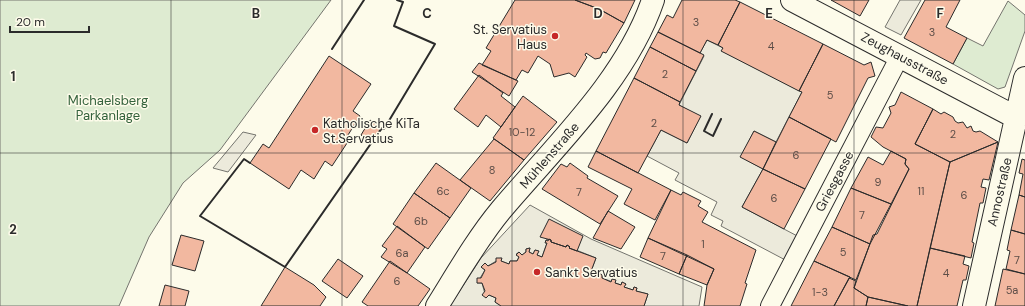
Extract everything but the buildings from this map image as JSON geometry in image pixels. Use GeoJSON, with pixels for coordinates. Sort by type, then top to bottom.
{"type":"FeatureCollection","features":[{"type":"Feature","properties":{"kind":"street","name":"Mühlenstraße"},"geometry":{"type":"LineString","coordinates":[[436,306],[500,212],[606,89],[647,18],[653,0]]}},
{"type":"Feature","properties":{"kind":"street","name":"Zeughausstraße"},"geometry":{"type":"LineString","coordinates":[[792,0],[1017,118]]}},
{"type":"Feature","properties":{"kind":"street","name":"Griesgasse"},"geometry":{"type":"LineString","coordinates":[[770,306],[900,56]]}},
{"type":"Feature","properties":{"kind":"street","name":"Annostraße"},"geometry":{"type":"LineString","coordinates":[[974,306],[1025,78]]}},
{"type":"Feature","properties":{"kind":"green space","name":"Michaelsberg Parkanlage"},"geometry":{"type":"Polygon","coordinates":[[[0,0],[331,0],[220,150],[183,183],[149,237],[119,306],[0,306],[0,0]]]}},
{"type":"Feature","properties":{"kind":"green space"},"geometry":{"type":"Polygon","coordinates":[[[1008,1],[1025,15],[1025,31],[1005,87],[998,89],[953,64],[967,38],[983,46],[1008,1]]]}},
{"type":"Feature","properties":{"kind":"shaded area"},"geometry":{"type":"Polygon","coordinates":[[[900,0],[921,0],[901,35],[885,27],[900,0]]]}},
{"type":"Feature","properties":{"kind":"shaded area"},"geometry":{"type":"Polygon","coordinates":[[[707,40],[723,48],[722,51],[802,92],[776,142],[754,131],[741,157],[763,169],[742,207],[803,239],[791,263],[721,226],[723,221],[711,215],[717,202],[675,180],[679,173],[647,156],[661,130],[687,143],[700,117],[679,105],[704,56],[700,53],[707,40]]]}},
{"type":"Feature","properties":{"kind":"shaded area"},"geometry":{"type":"Polygon","coordinates":[[[243,132],[256,135],[228,172],[213,168],[243,132]]]}},
{"type":"Feature","properties":{"kind":"shaded area"},"geometry":{"type":"Polygon","coordinates":[[[530,205],[591,239],[702,287],[699,306],[644,306],[648,294],[636,291],[637,288],[634,287],[633,290],[624,287],[626,284],[622,282],[621,285],[602,278],[602,275],[599,274],[597,277],[590,274],[596,258],[549,239],[546,240],[547,243],[542,257],[537,255],[538,251],[535,250],[533,254],[529,252],[530,248],[526,249],[526,252],[522,255],[519,252],[516,254],[519,257],[517,261],[510,261],[509,264],[501,261],[501,258],[488,266],[485,263],[481,267],[485,270],[477,283],[482,283],[486,298],[489,295],[496,298],[495,302],[501,306],[450,306],[481,258],[530,205]]]}},
{"type":"Feature","properties":{"kind":"wall"},"geometry":{"type":"LineString","coordinates":[[332,49],[364,0]]}},
{"type":"Feature","properties":{"kind":"wall"},"geometry":{"type":"LineString","coordinates":[[380,131],[382,128],[384,129],[435,44],[394,26],[403,2],[397,0]]}},
{"type":"Feature","properties":{"kind":"wall"},"geometry":{"type":"LineString","coordinates":[[712,114],[704,131],[713,136],[721,119]]}},
{"type":"Feature","properties":{"kind":"wall"},"geometry":{"type":"LineString","coordinates":[[250,163],[244,159],[200,216],[285,267],[372,142]]}},
{"type":"Feature","properties":{"kind":"place","name":"St. Servatius Haus"},"geometry":{"type":"Point","coordinates":[555,36]}},
{"type":"Feature","properties":{"kind":"place","name":"Katholische KiTa St.Servatius"},"geometry":{"type":"Point","coordinates":[315,130]}},
{"type":"Feature","properties":{"kind":"place","name":"Sankt Servatius"},"geometry":{"type":"Point","coordinates":[537,272]}}]}
